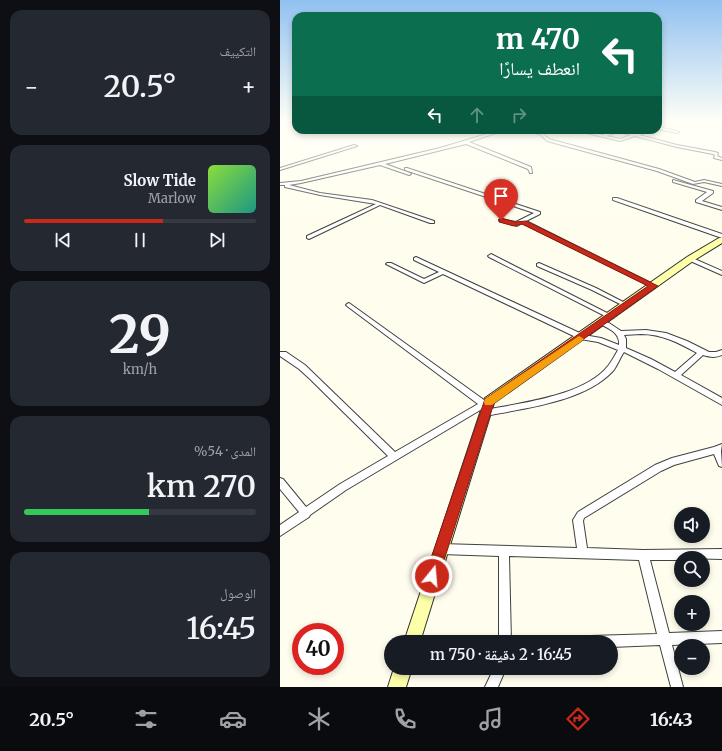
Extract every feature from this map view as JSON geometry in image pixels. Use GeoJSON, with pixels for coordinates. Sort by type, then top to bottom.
{"type":"FeatureCollection","features":[{"type":"Feature","properties":{"kind":"street"},"geometry":{"type":"LineString","coordinates":[[280,168],[327,154]]}},
{"type":"Feature","properties":{"kind":"street"},"geometry":{"type":"LineString","coordinates":[[280,188],[287,185],[416,154]]}},
{"type":"Feature","properties":{"kind":"street"},"geometry":{"type":"LineString","coordinates":[[495,154],[530,168],[531,172]]}},
{"type":"Feature","properties":{"kind":"street"},"geometry":{"type":"LineString","coordinates":[[600,154],[658,170],[695,183],[704,181],[722,185]]}},
{"type":"Feature","properties":{"kind":"street"},"geometry":{"type":"LineString","coordinates":[[717,154],[715,157],[722,159]]}},
{"type":"Feature","properties":{"kind":"street"},"geometry":{"type":"LineString","coordinates":[[379,163],[426,181]]}},
{"type":"Feature","properties":{"kind":"street"},"geometry":{"type":"LineString","coordinates":[[406,169],[538,213],[523,222],[514,224],[501,220]]}},
{"type":"Feature","properties":{"kind":"street"},"geometry":{"type":"LineString","coordinates":[[675,181],[711,192],[698,202],[722,209]]}},
{"type":"Feature","properties":{"kind":"street"},"geometry":{"type":"LineString","coordinates":[[280,184],[320,194],[366,200],[432,222]]}},
{"type":"Feature","properties":{"kind":"street"},"geometry":{"type":"LineString","coordinates":[[615,199],[722,236]]}},
{"type":"Feature","properties":{"kind":"street"},"geometry":{"type":"LineString","coordinates":[[308,237],[379,204]]}},
{"type":"Feature","properties":{"kind":"street"},"geometry":{"type":"LineString","coordinates":[[523,222],[654,286]]}},
{"type":"Feature","properties":{"kind":"street"},"geometry":{"type":"LineString","coordinates":[[280,531],[343,487],[395,456],[486,406],[690,259],[722,240]]}},
{"type":"Feature","properties":{"kind":"street"},"geometry":{"type":"LineString","coordinates":[[491,256],[606,320],[621,333],[648,332],[660,334],[686,343],[702,352],[715,355],[722,352]]}},
{"type":"Feature","properties":{"kind":"street"},"geometry":{"type":"LineString","coordinates":[[416,259],[582,336],[599,340],[646,358],[722,402]]}},
{"type":"Feature","properties":{"kind":"street"},"geometry":{"type":"LineString","coordinates":[[690,259],[722,274]]}},
{"type":"Feature","properties":{"kind":"street"},"geometry":{"type":"LineString","coordinates":[[390,264],[421,280],[427,280],[443,272]]}},
{"type":"Feature","properties":{"kind":"street"},"geometry":{"type":"LineString","coordinates":[[539,265],[594,288],[626,305]]}},
{"type":"Feature","properties":{"kind":"street"},"geometry":{"type":"LineString","coordinates":[[349,304],[470,392],[486,406],[562,396],[583,388],[598,379],[611,368],[622,349],[623,344],[621,333]]}},
{"type":"Feature","properties":{"kind":"street"},"geometry":{"type":"LineString","coordinates":[[676,375],[702,352]]}},
{"type":"Feature","properties":{"kind":"street"},"geometry":{"type":"LineString","coordinates":[[283,354],[310,374],[395,456]]}},
{"type":"Feature","properties":{"kind":"street"},"geometry":{"type":"LineString","coordinates":[[414,635],[486,406]]}},
{"type":"Feature","properties":{"kind":"street"},"geometry":{"type":"LineString","coordinates":[[583,553],[578,520],[581,515],[658,468],[719,448],[722,463]]}},
{"type":"Feature","properties":{"kind":"street"},"geometry":{"type":"LineString","coordinates":[[280,482],[306,514]]}},
{"type":"Feature","properties":{"kind":"street"},"geometry":{"type":"LineString","coordinates":[[441,549],[643,555],[722,554]]}},
{"type":"Feature","properties":{"kind":"street"},"geometry":{"type":"LineString","coordinates":[[504,551],[505,635]]}},
{"type":"Feature","properties":{"kind":"street"},"geometry":{"type":"LineString","coordinates":[[643,555],[677,687]]}},
{"type":"Feature","properties":{"kind":"street"},"geometry":{"type":"LineString","coordinates":[[618,640],[722,637]]}},
{"type":"Feature","properties":{"kind":"street"},"geometry":{"type":"LineString","coordinates":[[398,687],[401,675]]}},
{"type":"Feature","properties":{"kind":"street"},"geometry":{"type":"LineString","coordinates":[[491,687],[497,675]]}},
{"type":"Feature","properties":{"kind":"slow traffic"},"geometry":{"type":"LineString","coordinates":[[489,402],[579,339]]}},
{"type":"Feature","properties":{"kind":"route"},"geometry":{"type":"LineString","coordinates":[[432,576],[489,401],[654,286],[600,261],[523,222],[512,224],[501,220]]}}]}
